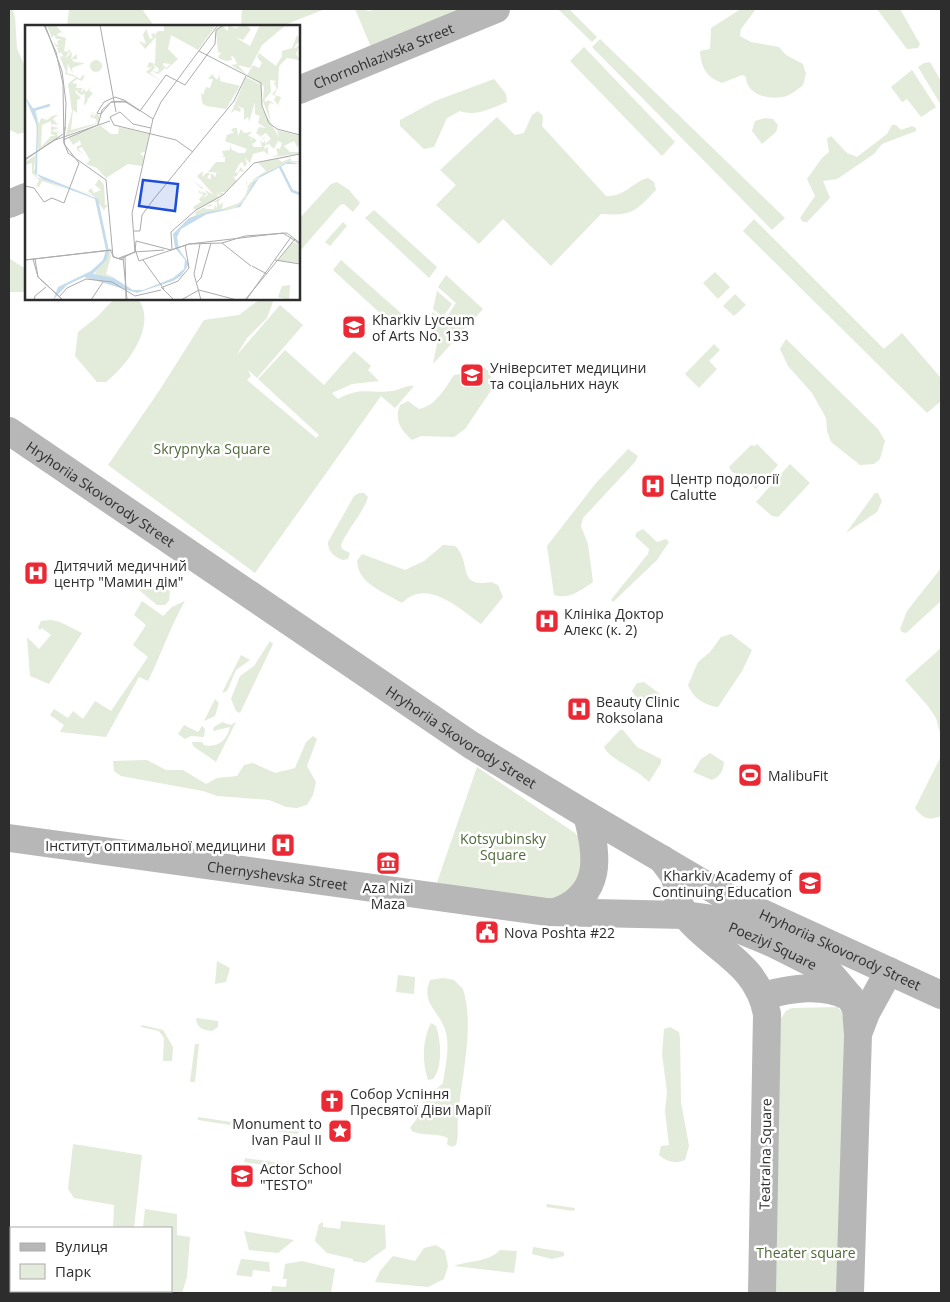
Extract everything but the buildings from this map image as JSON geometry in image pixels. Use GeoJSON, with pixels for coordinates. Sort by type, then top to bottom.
{"type":"FeatureCollection","features":[{"type":"Feature","properties":{"kind":"street","name":"Chornohlazivska Street"},"geometry":{"type":"LineString","coordinates":[[300,90],[496,9]]}},
{"type":"Feature","properties":{"kind":"street"},"geometry":{"type":"LineString","coordinates":[[9,204],[25,197]]}},
{"type":"Feature","properties":{"kind":"street","name":"Hryhoriia Skovorody Street"},"geometry":{"type":"LineString","coordinates":[[9,431],[471,745],[586,815],[723,895],[941,995]]}},
{"type":"Feature","properties":{"kind":"street"},"geometry":{"type":"LineString","coordinates":[[552,912],[566,908],[582,896],[594,872],[595,853],[586,815]]}},
{"type":"Feature","properties":{"kind":"street","name":"Chernyshevska Street"},"geometry":{"type":"LineString","coordinates":[[9,838],[552,912]]}},
{"type":"Feature","properties":{"kind":"street"},"geometry":{"type":"LineString","coordinates":[[662,860],[675,878],[678,899],[685,915],[700,904],[723,895]]}},
{"type":"Feature","properties":{"kind":"street","name":"Poeziyi Square"},"geometry":{"type":"LineString","coordinates":[[552,912],[685,915],[732,925],[817,964],[839,982],[856,1009],[858,1034]]}},
{"type":"Feature","properties":{"kind":"street","name":"Poeziyi Square"},"geometry":{"type":"LineString","coordinates":[[685,915],[744,968],[765,1005],[791,990],[816,988],[840,992],[850,997]]}},
{"type":"Feature","properties":{"kind":"street"},"geometry":{"type":"LineString","coordinates":[[850,1293],[858,1034],[866,1013],[889,970]]}},
{"type":"Feature","properties":{"kind":"street","name":"Teatralna Square"},"geometry":{"type":"LineString","coordinates":[[762,1293],[765,1005]]}},
{"type":"Feature","properties":{"kind":"green space"},"geometry":{"type":"Polygon","coordinates":[[[9,9],[12,9],[15,16],[17,49],[25,66],[25,132],[18,134],[10,130],[9,9]]]}},
{"type":"Feature","properties":{"kind":"green space"},"geometry":{"type":"Polygon","coordinates":[[[69,9],[142,9],[153,25],[67,25],[69,9]]]}},
{"type":"Feature","properties":{"kind":"green space"},"geometry":{"type":"Polygon","coordinates":[[[242,9],[325,9],[285,25],[241,25],[242,9]]]}},
{"type":"Feature","properties":{"kind":"green space"},"geometry":{"type":"Polygon","coordinates":[[[355,9],[371,11],[372,9],[471,9],[371,47],[355,9]]]}},
{"type":"Feature","properties":{"kind":"green space"},"geometry":{"type":"Polygon","coordinates":[[[558,9],[569,9],[597,37],[592,42],[558,9]]]}},
{"type":"Feature","properties":{"kind":"green space"},"geometry":{"type":"Polygon","coordinates":[[[741,9],[756,9],[741,29],[740,36],[751,42],[779,47],[786,55],[803,64],[806,74],[803,85],[788,95],[770,98],[754,92],[747,83],[746,77],[742,75],[722,83],[712,78],[705,71],[700,51],[710,49],[711,28],[741,9]]]}},
{"type":"Feature","properties":{"kind":"green space"},"geometry":{"type":"Polygon","coordinates":[[[877,9],[900,9],[920,44],[918,48],[907,49],[877,9]]]}},
{"type":"Feature","properties":{"kind":"green space"},"geometry":{"type":"Polygon","coordinates":[[[600,39],[785,218],[772,230],[592,47],[600,39]]]}},
{"type":"Feature","properties":{"kind":"green space"},"geometry":{"type":"Polygon","coordinates":[[[584,47],[675,142],[662,156],[570,61],[584,47]]]}},
{"type":"Feature","properties":{"kind":"green space"},"geometry":{"type":"Polygon","coordinates":[[[930,62],[941,81],[941,105],[918,67],[930,62]]]}},
{"type":"Feature","properties":{"kind":"green space"},"geometry":{"type":"Polygon","coordinates":[[[912,70],[936,107],[921,117],[907,99],[902,102],[891,87],[912,70]]]}},
{"type":"Feature","properties":{"kind":"green space"},"geometry":{"type":"Polygon","coordinates":[[[494,79],[506,94],[507,102],[478,112],[466,113],[460,111],[447,118],[434,147],[424,149],[400,126],[400,120],[435,101],[494,79]]]}},
{"type":"Feature","properties":{"kind":"green space"},"geometry":{"type":"Polygon","coordinates":[[[538,111],[543,116],[542,126],[606,196],[613,196],[624,192],[638,182],[648,178],[654,182],[656,190],[638,208],[632,211],[620,214],[601,214],[551,266],[503,219],[479,244],[436,205],[456,185],[440,170],[497,117],[515,135],[524,133],[532,115],[538,111]]]}},
{"type":"Feature","properties":{"kind":"green space"},"geometry":{"type":"Polygon","coordinates":[[[765,118],[773,119],[778,125],[776,132],[762,144],[752,131],[755,121],[765,118]]]}},
{"type":"Feature","properties":{"kind":"green space"},"geometry":{"type":"Polygon","coordinates":[[[892,125],[896,125],[901,130],[912,126],[916,128],[916,131],[882,144],[874,154],[837,179],[823,181],[830,198],[807,222],[803,222],[800,218],[815,196],[807,179],[822,158],[829,152],[827,139],[831,136],[847,153],[857,157],[887,134],[892,125]]]}},
{"type":"Feature","properties":{"kind":"green space"},"geometry":{"type":"Polygon","coordinates":[[[337,182],[349,190],[360,203],[353,212],[344,204],[340,205],[300,251],[300,218],[331,184],[337,182]]]}},
{"type":"Feature","properties":{"kind":"green space"},"geometry":{"type":"Polygon","coordinates":[[[374,210],[437,267],[429,278],[365,218],[374,210]]]}},
{"type":"Feature","properties":{"kind":"green space"},"geometry":{"type":"Polygon","coordinates":[[[754,219],[884,349],[902,333],[941,378],[941,401],[927,413],[743,231],[754,219]]]}},
{"type":"Feature","properties":{"kind":"green space"},"geometry":{"type":"Polygon","coordinates":[[[343,222],[347,226],[330,246],[325,242],[343,222]]]}},
{"type":"Feature","properties":{"kind":"green space"},"geometry":{"type":"Polygon","coordinates":[[[10,259],[25,268],[25,292],[9,292],[10,259]]]}},
{"type":"Feature","properties":{"kind":"green space"},"geometry":{"type":"Polygon","coordinates":[[[341,260],[403,315],[393,325],[333,270],[341,260]]]}},
{"type":"Feature","properties":{"kind":"green space"},"geometry":{"type":"Polygon","coordinates":[[[715,272],[730,287],[718,299],[703,283],[715,272]]]}},
{"type":"Feature","properties":{"kind":"green space"},"geometry":{"type":"Polygon","coordinates":[[[446,275],[483,309],[433,364],[437,344],[432,312],[444,321],[456,303],[438,287],[446,275]]]}},
{"type":"Feature","properties":{"kind":"green space"},"geometry":{"type":"Polygon","coordinates":[[[437,291],[452,304],[443,317],[433,309],[437,291]]]}},
{"type":"Feature","properties":{"kind":"green space"},"geometry":{"type":"Polygon","coordinates":[[[735,294],[746,305],[734,316],[723,306],[735,294]]]}},
{"type":"Feature","properties":{"kind":"green space"},"geometry":{"type":"Polygon","coordinates":[[[113,300],[138,300],[143,309],[144,321],[142,332],[131,356],[106,382],[97,382],[75,356],[78,332],[97,317],[113,300]]]}},
{"type":"Feature","properties":{"kind":"green space","name":"Skrypnyka Square"},"geometry":{"type":"Polygon","coordinates":[[[259,300],[274,300],[267,318],[247,338],[236,356],[280,305],[303,325],[257,378],[248,370],[251,376],[247,380],[316,438],[319,435],[258,379],[285,350],[324,385],[354,351],[371,366],[368,370],[379,381],[352,384],[332,393],[338,399],[353,393],[384,392],[414,386],[395,408],[381,396],[255,573],[108,465],[159,391],[204,320],[239,315],[259,300]]]}},
{"type":"Feature","properties":{"kind":"green space"},"geometry":{"type":"Polygon","coordinates":[[[786,339],[878,429],[885,441],[880,459],[874,464],[860,465],[831,442],[827,431],[826,418],[812,393],[788,366],[780,349],[786,339]]]}},
{"type":"Feature","properties":{"kind":"green space"},"geometry":{"type":"Polygon","coordinates":[[[714,344],[720,350],[709,361],[717,369],[699,388],[685,374],[714,344]]]}},
{"type":"Feature","properties":{"kind":"green space"},"geometry":{"type":"Polygon","coordinates":[[[480,364],[491,373],[492,389],[465,429],[454,437],[421,436],[412,440],[398,420],[400,405],[408,401],[419,409],[425,407],[440,396],[454,375],[468,373],[480,364]]]}},
{"type":"Feature","properties":{"kind":"green space"},"geometry":{"type":"Polygon","coordinates":[[[757,444],[778,465],[756,489],[741,475],[732,472],[729,467],[751,445],[755,446],[757,444]]]}},
{"type":"Feature","properties":{"kind":"green space"},"geometry":{"type":"Polygon","coordinates":[[[628,449],[638,456],[635,462],[583,518],[581,526],[588,544],[593,582],[570,595],[554,595],[547,546],[596,483],[628,449]]]}},
{"type":"Feature","properties":{"kind":"green space"},"geometry":{"type":"Polygon","coordinates":[[[790,464],[810,483],[778,517],[772,516],[756,502],[790,464]]]}},
{"type":"Feature","properties":{"kind":"green space"},"geometry":{"type":"Polygon","coordinates":[[[364,493],[368,497],[341,545],[342,549],[350,553],[348,559],[343,560],[332,554],[328,542],[354,496],[364,493]]]}},
{"type":"Feature","properties":{"kind":"green space"},"geometry":{"type":"Polygon","coordinates":[[[875,493],[878,493],[882,501],[877,512],[846,533],[875,493]]]}},
{"type":"Feature","properties":{"kind":"green space"},"geometry":{"type":"Polygon","coordinates":[[[643,529],[657,542],[666,539],[669,542],[657,560],[613,602],[611,600],[648,554],[649,549],[635,536],[637,532],[643,529]]]}},
{"type":"Feature","properties":{"kind":"green space"},"geometry":{"type":"Polygon","coordinates":[[[443,545],[455,546],[460,552],[466,572],[473,581],[480,583],[491,582],[498,585],[503,597],[481,624],[453,604],[432,594],[422,593],[412,596],[402,603],[373,586],[362,576],[358,569],[357,561],[362,554],[405,570],[424,561],[443,545]]]}},
{"type":"Feature","properties":{"kind":"green space"},"geometry":{"type":"Polygon","coordinates":[[[941,568],[941,601],[906,633],[902,632],[900,629],[907,611],[941,568]]]}},
{"type":"Feature","properties":{"kind":"green space"},"geometry":{"type":"Polygon","coordinates":[[[146,578],[170,591],[169,601],[165,605],[157,605],[139,590],[139,583],[146,578]]]}},
{"type":"Feature","properties":{"kind":"green space"},"geometry":{"type":"Polygon","coordinates":[[[142,601],[163,616],[172,607],[185,601],[148,681],[139,677],[106,737],[60,732],[64,725],[50,715],[54,709],[68,718],[73,711],[83,719],[95,701],[111,711],[148,657],[133,645],[146,625],[134,615],[142,601]]]}},
{"type":"Feature","properties":{"kind":"green space"},"geometry":{"type":"Polygon","coordinates":[[[51,620],[60,622],[82,633],[49,684],[30,676],[27,637],[39,649],[51,635],[42,628],[40,630],[38,628],[41,621],[51,620]]]}},
{"type":"Feature","properties":{"kind":"green space"},"geometry":{"type":"Polygon","coordinates":[[[731,634],[752,650],[742,671],[718,707],[713,706],[704,703],[696,697],[688,685],[698,662],[710,652],[721,637],[731,634]]]}},
{"type":"Feature","properties":{"kind":"green space"},"geometry":{"type":"Polygon","coordinates":[[[270,641],[273,644],[240,713],[236,711],[231,699],[240,676],[254,666],[270,641]]]}},
{"type":"Feature","properties":{"kind":"green space"},"geometry":{"type":"Polygon","coordinates":[[[941,648],[941,737],[936,718],[905,680],[941,648]]]}},
{"type":"Feature","properties":{"kind":"green space"},"geometry":{"type":"Polygon","coordinates":[[[241,655],[250,660],[236,670],[227,691],[222,693],[241,655]]]}},
{"type":"Feature","properties":{"kind":"green space"},"geometry":{"type":"Polygon","coordinates":[[[644,682],[660,694],[655,703],[637,699],[632,691],[637,683],[644,682]]]}},
{"type":"Feature","properties":{"kind":"green space"},"geometry":{"type":"Polygon","coordinates":[[[215,699],[219,703],[215,716],[204,721],[215,699]]]}},
{"type":"Feature","properties":{"kind":"green space"},"geometry":{"type":"Polygon","coordinates":[[[222,722],[231,725],[236,722],[216,762],[193,746],[192,742],[202,742],[204,745],[209,746],[224,740],[230,727],[213,731],[214,727],[222,722]]]}},
{"type":"Feature","properties":{"kind":"green space"},"geometry":{"type":"Polygon","coordinates":[[[184,725],[198,732],[202,726],[205,729],[204,737],[191,736],[185,739],[178,734],[184,725]]]}},
{"type":"Feature","properties":{"kind":"green space"},"geometry":{"type":"Polygon","coordinates":[[[620,730],[623,730],[637,747],[661,759],[661,763],[649,782],[611,756],[604,747],[620,730]]]}},
{"type":"Feature","properties":{"kind":"green space"},"geometry":{"type":"Polygon","coordinates":[[[313,736],[317,739],[307,766],[316,782],[313,795],[307,805],[297,808],[286,807],[269,800],[217,796],[203,791],[121,776],[114,771],[113,761],[147,760],[166,770],[183,770],[206,784],[217,778],[237,776],[244,765],[253,763],[275,773],[295,768],[306,742],[313,736]]]}},
{"type":"Feature","properties":{"kind":"green space"},"geometry":{"type":"Polygon","coordinates":[[[710,753],[724,762],[721,773],[712,780],[693,772],[701,759],[710,753]]]}},
{"type":"Feature","properties":{"kind":"green space"},"geometry":{"type":"Polygon","coordinates":[[[941,756],[941,816],[926,818],[915,808],[941,756]]]}},
{"type":"Feature","properties":{"kind":"green space","name":"Kotsyubinsky Square"},"geometry":{"type":"Polygon","coordinates":[[[477,767],[579,837],[590,859],[563,903],[435,888],[477,767]]]}},
{"type":"Feature","properties":{"kind":"green space"},"geometry":{"type":"Polygon","coordinates":[[[217,961],[230,968],[226,982],[215,984],[217,961]]]}},
{"type":"Feature","properties":{"kind":"green space"},"geometry":{"type":"Polygon","coordinates":[[[398,975],[415,977],[414,994],[396,992],[398,975]]]}},
{"type":"Feature","properties":{"kind":"green space"},"geometry":{"type":"Polygon","coordinates":[[[443,978],[454,980],[463,989],[468,1020],[457,1138],[456,1145],[451,1147],[447,1144],[448,1138],[439,1135],[416,1133],[410,1128],[421,1113],[423,1101],[443,1083],[448,1045],[443,1025],[429,1002],[428,989],[430,980],[443,978]]]}},
{"type":"Feature","properties":{"kind":"green space","name":"Theater square"},"geometry":{"type":"Polygon","coordinates":[[[838,1007],[842,1013],[844,1025],[840,1293],[770,1293],[778,1023],[786,1011],[792,1008],[838,1007]]]}},
{"type":"Feature","properties":{"kind":"green space"},"geometry":{"type":"Polygon","coordinates":[[[196,1018],[218,1021],[218,1027],[212,1031],[203,1029],[199,1026],[196,1018]]]}},
{"type":"Feature","properties":{"kind":"green space"},"geometry":{"type":"Polygon","coordinates":[[[431,1023],[436,1026],[439,1039],[440,1061],[433,1079],[428,1080],[424,1051],[431,1023]]]}},
{"type":"Feature","properties":{"kind":"green space"},"geometry":{"type":"Polygon","coordinates":[[[142,1025],[163,1030],[173,1047],[172,1061],[163,1061],[164,1038],[159,1031],[141,1027],[142,1025]]]}},
{"type":"Feature","properties":{"kind":"green space"},"geometry":{"type":"Polygon","coordinates":[[[670,1027],[679,1032],[680,1038],[681,1102],[689,1146],[685,1160],[678,1162],[668,1161],[659,1155],[661,1146],[669,1145],[665,1111],[667,1092],[662,1054],[664,1029],[670,1027]]]}},
{"type":"Feature","properties":{"kind":"green space"},"geometry":{"type":"Polygon","coordinates":[[[195,1044],[199,1044],[195,1082],[190,1082],[195,1044]]]}},
{"type":"Feature","properties":{"kind":"green space"},"geometry":{"type":"Polygon","coordinates":[[[198,1117],[231,1122],[230,1125],[198,1120],[198,1117]]]}},
{"type":"Feature","properties":{"kind":"green space"},"geometry":{"type":"Polygon","coordinates":[[[258,1120],[275,1122],[276,1126],[302,1129],[297,1134],[273,1131],[273,1127],[257,1124],[258,1120]]]}},
{"type":"Feature","properties":{"kind":"green space"},"geometry":{"type":"Polygon","coordinates":[[[73,1144],[142,1155],[134,1227],[113,1227],[114,1205],[74,1198],[68,1189],[73,1144]]]}},
{"type":"Feature","properties":{"kind":"green space"},"geometry":{"type":"Polygon","coordinates":[[[245,1158],[308,1167],[307,1172],[244,1162],[245,1158]]]}},
{"type":"Feature","properties":{"kind":"green space"},"geometry":{"type":"Polygon","coordinates":[[[547,1204],[575,1208],[574,1211],[546,1207],[547,1204]]]}},
{"type":"Feature","properties":{"kind":"green space"},"geometry":{"type":"Polygon","coordinates":[[[145,1209],[177,1214],[177,1235],[190,1237],[187,1277],[182,1293],[172,1292],[172,1227],[143,1227],[145,1209]]]}},
{"type":"Feature","properties":{"kind":"green space"},"geometry":{"type":"Polygon","coordinates":[[[341,1221],[385,1225],[386,1248],[365,1263],[327,1253],[315,1241],[319,1224],[323,1222],[323,1227],[340,1229],[341,1221]]]}},
{"type":"Feature","properties":{"kind":"green space"},"geometry":{"type":"Polygon","coordinates":[[[244,1231],[294,1240],[278,1253],[249,1250],[244,1231]]]}},
{"type":"Feature","properties":{"kind":"green space"},"geometry":{"type":"Polygon","coordinates":[[[436,1245],[445,1251],[448,1266],[444,1279],[428,1287],[375,1282],[380,1271],[393,1256],[415,1261],[424,1248],[436,1245]]]}},
{"type":"Feature","properties":{"kind":"green space"},"geometry":{"type":"Polygon","coordinates":[[[533,1247],[564,1252],[564,1256],[552,1259],[532,1254],[533,1247]]]}},
{"type":"Feature","properties":{"kind":"green space"},"geometry":{"type":"Polygon","coordinates":[[[500,1250],[517,1251],[514,1273],[454,1266],[490,1257],[500,1250]]]}},
{"type":"Feature","properties":{"kind":"green space"},"geometry":{"type":"Polygon","coordinates":[[[241,1259],[269,1262],[270,1272],[253,1270],[252,1277],[236,1275],[241,1259]]]}},
{"type":"Feature","properties":{"kind":"green space"},"geometry":{"type":"Polygon","coordinates":[[[302,1261],[335,1269],[331,1293],[271,1293],[272,1286],[286,1287],[287,1279],[283,1279],[285,1264],[302,1261]]]}},
{"type":"Feature","properties":{"kind":"place","name":"Kharkiv Lyceum of Arts No. 133"},"geometry":{"type":"Point","coordinates":[354,327]}},
{"type":"Feature","properties":{"kind":"place","name":"Університет медицини та соціальних наук"},"geometry":{"type":"Point","coordinates":[472,375]}},
{"type":"Feature","properties":{"kind":"place","name":"Центр подології Calutte"},"geometry":{"type":"Point","coordinates":[653,486]}},
{"type":"Feature","properties":{"kind":"place","name":"Дитячий медичний центр \"Мамин дім\""},"geometry":{"type":"Point","coordinates":[36,573]}},
{"type":"Feature","properties":{"kind":"place","name":"Клініка Доктор Алекс (к. 2)"},"geometry":{"type":"Point","coordinates":[547,621]}},
{"type":"Feature","properties":{"kind":"place","name":"Beauty Clinic Roksolana"},"geometry":{"type":"Point","coordinates":[579,709]}},
{"type":"Feature","properties":{"kind":"place","name":"MalibuFit"},"geometry":{"type":"Point","coordinates":[750,775]}},
{"type":"Feature","properties":{"kind":"place","name":"Інститут оптимальної медицини"},"geometry":{"type":"Point","coordinates":[283,845]}},
{"type":"Feature","properties":{"kind":"place","name":"Aza Nizi Maza"},"geometry":{"type":"Point","coordinates":[388,863]}},
{"type":"Feature","properties":{"kind":"place","name":"Kharkiv Academy of Continuing Education"},"geometry":{"type":"Point","coordinates":[810,883]}},
{"type":"Feature","properties":{"kind":"place","name":"Nova Poshta #22"},"geometry":{"type":"Point","coordinates":[487,932]}},
{"type":"Feature","properties":{"kind":"place","name":"Собор Успіння Пресвятої Діви Марії"},"geometry":{"type":"Point","coordinates":[332,1101]}},
{"type":"Feature","properties":{"kind":"place","name":"Monument to Ivan Paul II"},"geometry":{"type":"Point","coordinates":[340,1131]}},
{"type":"Feature","properties":{"kind":"place","name":"Actor School \"TЕSTO\""},"geometry":{"type":"Point","coordinates":[242,1176]}}]}
